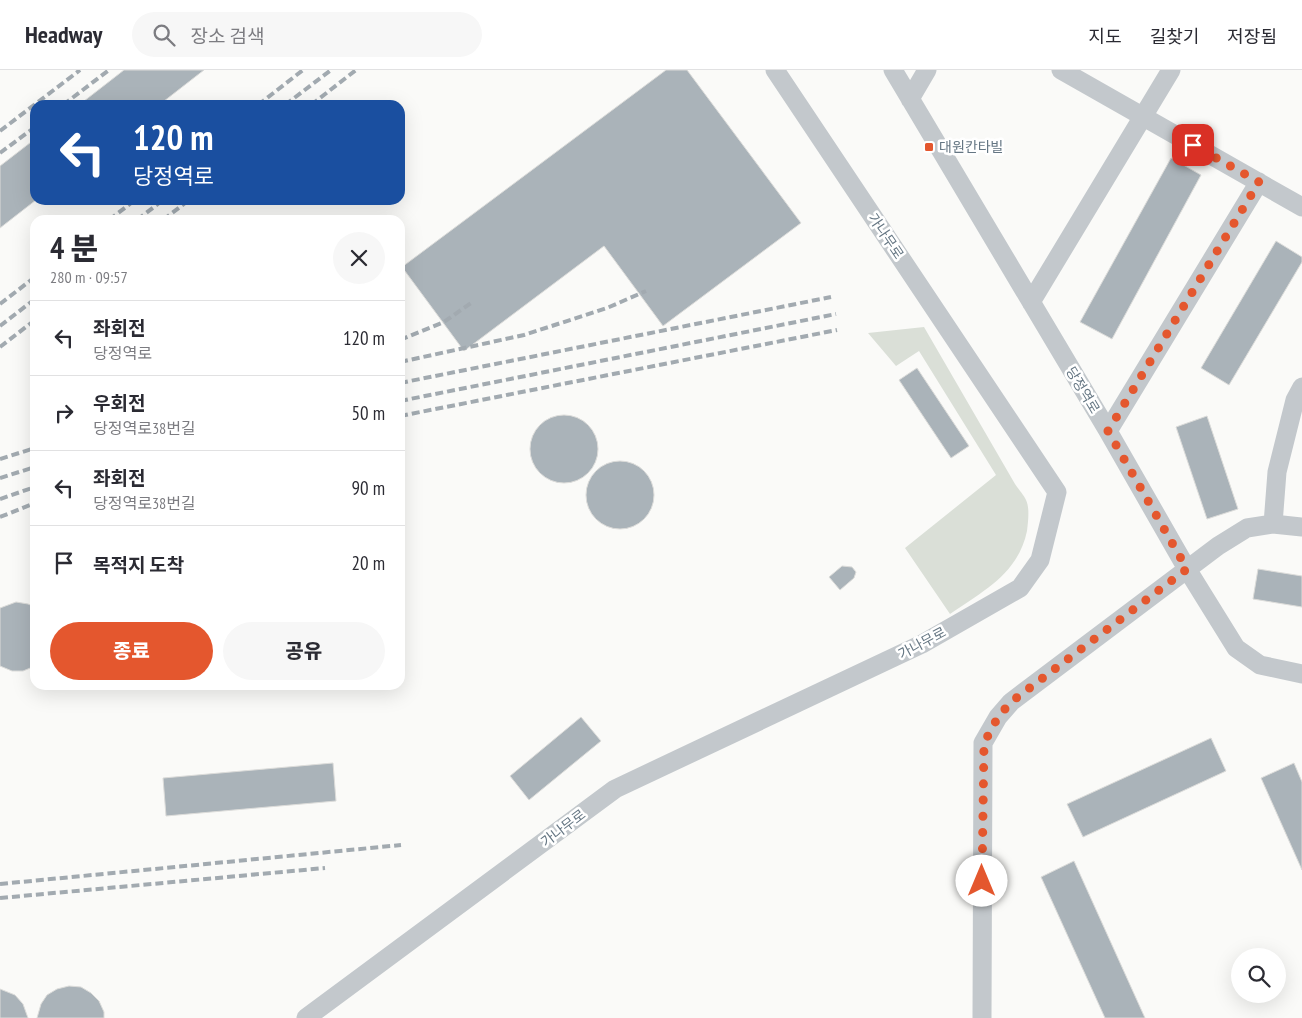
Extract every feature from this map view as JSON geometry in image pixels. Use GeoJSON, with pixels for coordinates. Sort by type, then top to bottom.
{"type":"FeatureCollection","features":[{"type":"Feature","properties":{"kind":"street","name":"가나무로"},"geometry":{"type":"LineString","coordinates":[[306,1018],[615,788],[922,644],[1020,588],[1040,560],[1057,492],[775,70]]}},
{"type":"Feature","properties":{"kind":"street","name":"당정역로"},"geometry":{"type":"LineString","coordinates":[[893,70],[1108,431],[1187,569],[1236,648],[1260,665],[1302,674]]}},
{"type":"Feature","properties":{"kind":"street"},"geometry":{"type":"LineString","coordinates":[[910,99],[927,70]]}},
{"type":"Feature","properties":{"kind":"street"},"geometry":{"type":"LineString","coordinates":[[1061,70],[1302,207]]}},
{"type":"Feature","properties":{"kind":"street"},"geometry":{"type":"LineString","coordinates":[[1031,302],[1171,70]]}},
{"type":"Feature","properties":{"kind":"street"},"geometry":{"type":"LineString","coordinates":[[1108,431],[1259,182]]}},
{"type":"Feature","properties":{"kind":"street"},"geometry":{"type":"LineString","coordinates":[[1273,524],[1277,472],[1295,400],[1302,387]]}},
{"type":"Feature","properties":{"kind":"street"},"geometry":{"type":"LineString","coordinates":[[982,1018],[984,743],[998,717],[1011,702],[1218,546],[1247,528],[1273,524],[1302,527]]}},
{"type":"Feature","properties":{"kind":"shaded area"},"geometry":{"type":"Polygon","coordinates":[[[924,327],[1025,498],[1028,507],[1027,531],[1016,559],[998,580],[950,614],[905,548],[996,475],[919,351],[896,366],[868,333],[924,327]]]}},
{"type":"Feature","properties":{"kind":"building"},"geometry":{"type":"Polygon","coordinates":[[[124,70],[204,70],[165,100],[85,100],[124,70]]]}},
{"type":"Feature","properties":{"kind":"building"},"geometry":{"type":"Polygon","coordinates":[[[666,70],[687,70],[801,223],[663,326],[604,246],[464,351],[405,271],[405,265],[666,70]]]}},
{"type":"Feature","properties":{"kind":"building"},"geometry":{"type":"Polygon","coordinates":[[[30,143],[30,205],[0,228],[0,166],[30,143]]]}},
{"type":"Feature","properties":{"kind":"building"},"geometry":{"type":"Polygon","coordinates":[[[1171,158],[1201,175],[1112,339],[1080,322],[1171,158]]]}},
{"type":"Feature","properties":{"kind":"building"},"geometry":{"type":"Polygon","coordinates":[[[1276,241],[1302,257],[1302,262],[1229,385],[1201,368],[1276,241]]]}},
{"type":"Feature","properties":{"kind":"building"},"geometry":{"type":"Polygon","coordinates":[[[917,368],[969,446],[951,458],[899,380],[917,368]]]}},
{"type":"Feature","properties":{"kind":"building"},"geometry":{"type":"Polygon","coordinates":[[[571,415],[583,421],[592,430],[598,442],[596,462],[588,473],[571,483],[557,483],[540,473],[532,462],[530,442],[540,425],[551,417],[571,415]]]}},
{"type":"Feature","properties":{"kind":"building"},"geometry":{"type":"Polygon","coordinates":[[[1207,416],[1238,509],[1207,519],[1176,427],[1207,416]]]}},
{"type":"Feature","properties":{"kind":"building"},"geometry":{"type":"Polygon","coordinates":[[[620,461],[633,463],[644,471],[652,482],[654,495],[652,508],[644,519],[633,527],[620,529],[607,527],[596,519],[588,508],[586,495],[588,482],[596,471],[607,463],[620,461]]]}},
{"type":"Feature","properties":{"kind":"building"},"geometry":{"type":"Polygon","coordinates":[[[842,566],[852,567],[856,572],[854,578],[840,590],[829,577],[842,566]]]}},
{"type":"Feature","properties":{"kind":"building"},"geometry":{"type":"Polygon","coordinates":[[[1258,569],[1302,576],[1302,607],[1253,599],[1258,569]]]}},
{"type":"Feature","properties":{"kind":"building"},"geometry":{"type":"Polygon","coordinates":[[[16,602],[30,605],[30,668],[23,671],[12,671],[0,666],[0,608],[16,602]]]}},
{"type":"Feature","properties":{"kind":"building"},"geometry":{"type":"Polygon","coordinates":[[[581,717],[601,741],[529,800],[510,776],[581,717]]]}},
{"type":"Feature","properties":{"kind":"building"},"geometry":{"type":"Polygon","coordinates":[[[1211,738],[1226,771],[1083,837],[1067,804],[1211,738]]]}},
{"type":"Feature","properties":{"kind":"building"},"geometry":{"type":"Polygon","coordinates":[[[333,763],[336,801],[166,816],[163,778],[333,763]]]}},
{"type":"Feature","properties":{"kind":"building"},"geometry":{"type":"Polygon","coordinates":[[[1294,763],[1302,782],[1302,870],[1261,778],[1294,763]]]}},
{"type":"Feature","properties":{"kind":"building"},"geometry":{"type":"Polygon","coordinates":[[[1074,861],[1145,1018],[1105,1018],[1041,877],[1074,861]]]}},
{"type":"Feature","properties":{"kind":"building"},"geometry":{"type":"Polygon","coordinates":[[[69,986],[81,987],[91,993],[99,1001],[104,1012],[104,1018],[37,1018],[41,1004],[47,995],[57,989],[69,986]]]}},
{"type":"Feature","properties":{"kind":"building"},"geometry":{"type":"Polygon","coordinates":[[[0,989],[15,995],[23,1004],[28,1018],[0,1018],[0,989]]]}},
{"type":"Feature","properties":{"kind":"railway"},"geometry":{"type":"LineString","coordinates":[[41,100],[80,70]]}},
{"type":"Feature","properties":{"kind":"railway"},"geometry":{"type":"LineString","coordinates":[[70,100],[109,70]]}},
{"type":"Feature","properties":{"kind":"railway"},"geometry":{"type":"LineString","coordinates":[[264,100],[303,70]]}},
{"type":"Feature","properties":{"kind":"railway"},"geometry":{"type":"LineString","coordinates":[[292,100],[331,70]]}},
{"type":"Feature","properties":{"kind":"railway"},"geometry":{"type":"LineString","coordinates":[[317,100],[356,70]]}},
{"type":"Feature","properties":{"kind":"railway"},"geometry":{"type":"LineString","coordinates":[[0,131],[30,108]]}},
{"type":"Feature","properties":{"kind":"railway"},"geometry":{"type":"LineString","coordinates":[[0,153],[30,131]]}},
{"type":"Feature","properties":{"kind":"railway"},"geometry":{"type":"LineString","coordinates":[[116,215],[128,205]]}},
{"type":"Feature","properties":{"kind":"railway"},"geometry":{"type":"LineString","coordinates":[[144,215],[156,205]]}},
{"type":"Feature","properties":{"kind":"railway"},"geometry":{"type":"LineString","coordinates":[[170,215],[182,205]]}},
{"type":"Feature","properties":{"kind":"railway"},"geometry":{"type":"LineString","coordinates":[[0,304],[30,281]]}},
{"type":"Feature","properties":{"kind":"railway"},"geometry":{"type":"LineString","coordinates":[[405,361],[524,335],[607,308],[646,291]]}},
{"type":"Feature","properties":{"kind":"railway"},"geometry":{"type":"LineString","coordinates":[[405,382],[831,297]]}},
{"type":"Feature","properties":{"kind":"railway"},"geometry":{"type":"LineString","coordinates":[[0,326],[30,303]]}},
{"type":"Feature","properties":{"kind":"railway"},"geometry":{"type":"LineString","coordinates":[[405,338],[444,322],[471,303]]}},
{"type":"Feature","properties":{"kind":"railway"},"geometry":{"type":"LineString","coordinates":[[405,400],[836,314]]}},
{"type":"Feature","properties":{"kind":"railway"},"geometry":{"type":"LineString","coordinates":[[0,347],[30,324]]}},
{"type":"Feature","properties":{"kind":"railway"},"geometry":{"type":"LineString","coordinates":[[405,415],[837,330]]}},
{"type":"Feature","properties":{"kind":"railway"},"geometry":{"type":"LineString","coordinates":[[0,459],[30,450]]}},
{"type":"Feature","properties":{"kind":"railway"},"geometry":{"type":"LineString","coordinates":[[0,478],[30,469]]}},
{"type":"Feature","properties":{"kind":"railway"},"geometry":{"type":"LineString","coordinates":[[0,499],[30,489]]}},
{"type":"Feature","properties":{"kind":"railway"},"geometry":{"type":"LineString","coordinates":[[0,517],[30,505]]}},
{"type":"Feature","properties":{"kind":"railway"},"geometry":{"type":"LineString","coordinates":[[0,884],[401,845]]}},
{"type":"Feature","properties":{"kind":"railway"},"geometry":{"type":"LineString","coordinates":[[0,898],[325,868]]}},
{"type":"Feature","properties":{"kind":"place","name":"대원칸타빌"},"geometry":{"type":"Point","coordinates":[929,147]}},
{"type":"Feature","properties":{"kind":"route"},"geometry":{"type":"LineString","coordinates":[[982,881],[984,743],[998,717],[1011,702],[1187,569],[1108,431],[1259,182],[1193,145]]}}]}
